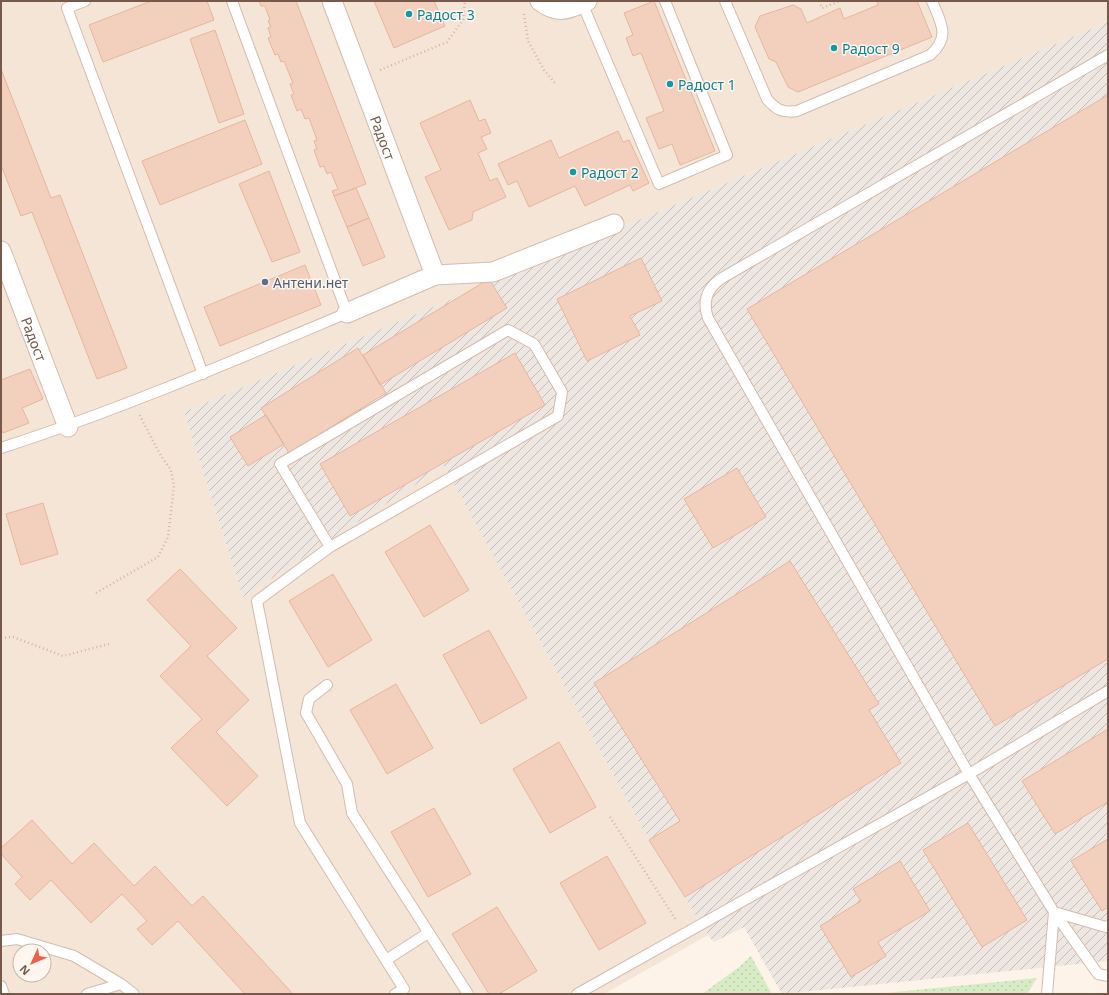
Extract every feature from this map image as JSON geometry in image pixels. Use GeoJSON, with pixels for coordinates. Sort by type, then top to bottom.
{"type":"FeatureCollection","features":[{"type":"Feature","properties":{"kind":"street","name":"Радост"},"geometry":{"type":"LineString","coordinates":[[332,1],[435,275]]}},
{"type":"Feature","properties":{"kind":"street"},"geometry":{"type":"LineString","coordinates":[[540,1],[551,8],[564,10],[573,8],[585,2]]}},
{"type":"Feature","properties":{"kind":"street"},"geometry":{"type":"LineString","coordinates":[[347,314],[435,275],[493,272],[614,224]]}},
{"type":"Feature","properties":{"kind":"street","name":"Радост"},"geometry":{"type":"LineString","coordinates":[[1,251],[68,426]]}},
{"type":"Feature","properties":{"kind":"lane"},"geometry":{"type":"LineString","coordinates":[[85,1],[67,8],[203,374]]}},
{"type":"Feature","properties":{"kind":"lane"},"geometry":{"type":"LineString","coordinates":[[1,448],[68,426],[203,374],[347,314],[232,1]]}},
{"type":"Feature","properties":{"kind":"lane"},"geometry":{"type":"LineString","coordinates":[[585,2],[659,184],[727,155],[665,1]]}},
{"type":"Feature","properties":{"kind":"lane"},"geometry":{"type":"LineString","coordinates":[[725,1],[767,99],[774,108],[785,113],[797,111],[930,55],[939,48],[943,37],[942,26],[932,1]]}},
{"type":"Feature","properties":{"kind":"lane"},"geometry":{"type":"LineString","coordinates":[[1108,56],[722,278],[714,283],[708,290],[705,300],[705,309],[708,318],[969,774],[1054,912],[1098,974],[1108,976]]}},
{"type":"Feature","properties":{"kind":"lane"},"geometry":{"type":"LineString","coordinates":[[330,548],[280,464],[508,330],[534,344],[562,392],[558,416],[330,548],[257,601],[300,823],[386,960],[403,992]]}},
{"type":"Feature","properties":{"kind":"lane"},"geometry":{"type":"LineString","coordinates":[[327,685],[309,699],[306,713],[347,784],[352,813],[468,994]]}},
{"type":"Feature","properties":{"kind":"lane"},"geometry":{"type":"LineString","coordinates":[[577,994],[969,774],[1108,691]]}},
{"type":"Feature","properties":{"kind":"lane"},"geometry":{"type":"LineString","coordinates":[[1054,912],[1106,928],[1108,926]]}},
{"type":"Feature","properties":{"kind":"lane"},"geometry":{"type":"LineString","coordinates":[[1047,994],[1054,912]]}},
{"type":"Feature","properties":{"kind":"lane"},"geometry":{"type":"LineString","coordinates":[[386,960],[428,933]]}},
{"type":"Feature","properties":{"kind":"lane"},"geometry":{"type":"LineString","coordinates":[[1,941],[17,939],[74,956],[121,984],[134,994]]}},
{"type":"Feature","properties":{"kind":"lane"},"geometry":{"type":"LineString","coordinates":[[87,994],[121,984]]}},
{"type":"Feature","properties":{"kind":"lane"},"geometry":{"type":"LineString","coordinates":[[1,986],[4,994]]}},
{"type":"Feature","properties":{"kind":"path"},"geometry":{"type":"LineString","coordinates":[[364,86],[382,67],[447,42],[463,20],[465,1]]}},
{"type":"Feature","properties":{"kind":"path"},"geometry":{"type":"LineString","coordinates":[[819,1],[822,8],[840,1]]}},
{"type":"Feature","properties":{"kind":"path"},"geometry":{"type":"LineString","coordinates":[[522,7],[528,41],[544,70],[555,83]]}},
{"type":"Feature","properties":{"kind":"path"},"geometry":{"type":"LineString","coordinates":[[96,593],[158,557],[168,537],[174,486],[171,470],[161,456],[132,401]]}},
{"type":"Feature","properties":{"kind":"path"},"geometry":{"type":"LineString","coordinates":[[1,638],[13,637],[63,656],[109,644]]}},
{"type":"Feature","properties":{"kind":"path"},"geometry":{"type":"LineString","coordinates":[[610,817],[685,934]]}},
{"type":"Feature","properties":{"kind":"shaded area"},"geometry":{"type":"Polygon","coordinates":[[[1,1],[1108,1],[1108,22],[184,412],[243,597],[444,466],[649,840],[708,935],[604,994],[1,994],[1,1]]]}},
{"type":"Feature","properties":{"kind":"shaded area"},"geometry":{"type":"Polygon","coordinates":[[[1108,22],[1108,961],[782,994],[744,927],[714,942],[708,935],[649,840],[444,466],[243,597],[184,412],[1108,22]]]}},
{"type":"Feature","properties":{"kind":"green space"},"geometry":{"type":"Polygon","coordinates":[[[751,956],[772,994],[702,994],[739,967],[751,956]]]}},
{"type":"Feature","properties":{"kind":"green space"},"geometry":{"type":"Polygon","coordinates":[[[1037,978],[1027,994],[875,994],[1037,978]]]}},
{"type":"Feature","properties":{"kind":"building"},"geometry":{"type":"Polygon","coordinates":[[[151,1],[207,1],[214,20],[103,62],[89,25],[151,1]]]}},
{"type":"Feature","properties":{"kind":"building"},"geometry":{"type":"Polygon","coordinates":[[[259,1],[296,1],[366,184],[334,196],[332,191],[338,189],[331,172],[327,174],[324,166],[320,167],[314,150],[317,149],[314,141],[317,140],[309,118],[305,119],[301,109],[297,111],[291,95],[294,94],[290,84],[293,83],[284,61],[281,62],[278,54],[275,55],[268,38],[271,37],[268,28],[271,27],[268,21],[270,20],[265,6],[261,6],[259,1]]]}},
{"type":"Feature","properties":{"kind":"building","name":"Радост 3"},"geometry":{"type":"Polygon","coordinates":[[[374,1],[434,1],[445,26],[394,48],[374,1]]]}},
{"type":"Feature","properties":{"kind":"building","name":"Радост 1"},"geometry":{"type":"Polygon","coordinates":[[[654,1],[715,151],[680,165],[672,144],[659,149],[646,118],[664,111],[641,53],[633,56],[626,38],[633,35],[624,13],[654,1]]]}},
{"type":"Feature","properties":{"kind":"building","name":"Радост 9"},"geometry":{"type":"Polygon","coordinates":[[[877,1],[917,1],[932,37],[798,92],[788,87],[776,62],[769,59],[755,27],[760,16],[793,5],[801,9],[807,23],[840,8],[844,19],[878,5],[877,1]]]}},
{"type":"Feature","properties":{"kind":"building"},"geometry":{"type":"Polygon","coordinates":[[[215,30],[244,114],[219,123],[190,39],[215,30]]]}},
{"type":"Feature","properties":{"kind":"building"},"geometry":{"type":"Polygon","coordinates":[[[1,69],[51,198],[60,195],[127,368],[97,379],[32,212],[21,216],[1,165],[1,69]]]}},
{"type":"Feature","properties":{"kind":"building"},"geometry":{"type":"Polygon","coordinates":[[[1108,95],[1108,659],[995,726],[747,309],[1108,95]]]}},
{"type":"Feature","properties":{"kind":"building"},"geometry":{"type":"Polygon","coordinates":[[[470,100],[479,121],[485,119],[491,133],[481,137],[487,149],[478,153],[490,181],[497,178],[506,197],[473,212],[472,220],[449,230],[425,177],[441,170],[420,123],[470,100]]]}},
{"type":"Feature","properties":{"kind":"building"},"geometry":{"type":"Polygon","coordinates":[[[245,120],[262,164],[160,205],[142,161],[245,120]]]}},
{"type":"Feature","properties":{"kind":"building","name":"Радост 2"},"geometry":{"type":"Polygon","coordinates":[[[618,131],[623,142],[629,140],[649,183],[633,191],[630,185],[585,206],[575,186],[529,207],[517,181],[508,185],[498,164],[551,140],[559,158],[618,131]]]}},
{"type":"Feature","properties":{"kind":"building"},"geometry":{"type":"Polygon","coordinates":[[[269,171],[300,252],[272,262],[239,184],[269,171]]]}},
{"type":"Feature","properties":{"kind":"building"},"geometry":{"type":"Polygon","coordinates":[[[356,188],[369,218],[347,227],[334,196],[356,188]]]}},
{"type":"Feature","properties":{"kind":"building"},"geometry":{"type":"Polygon","coordinates":[[[369,218],[385,257],[363,266],[347,227],[369,218]]]}},
{"type":"Feature","properties":{"kind":"building"},"geometry":{"type":"Polygon","coordinates":[[[641,258],[662,301],[630,316],[640,335],[587,361],[557,299],[641,258]]]}},
{"type":"Feature","properties":{"kind":"building"},"geometry":{"type":"Polygon","coordinates":[[[305,265],[321,305],[220,346],[204,307],[305,265]]]}},
{"type":"Feature","properties":{"kind":"building"},"geometry":{"type":"Polygon","coordinates":[[[489,279],[507,308],[380,385],[363,355],[489,279]]]}},
{"type":"Feature","properties":{"kind":"building"},"geometry":{"type":"Polygon","coordinates":[[[358,348],[386,393],[289,453],[261,408],[358,348]]]}},
{"type":"Feature","properties":{"kind":"building"},"geometry":{"type":"Polygon","coordinates":[[[515,353],[545,405],[350,516],[320,464],[515,353]]]}},
{"type":"Feature","properties":{"kind":"building"},"geometry":{"type":"Polygon","coordinates":[[[30,369],[43,399],[22,408],[29,423],[3,433],[1,429],[1,380],[30,369]]]}},
{"type":"Feature","properties":{"kind":"building"},"geometry":{"type":"Polygon","coordinates":[[[266,415],[284,444],[248,466],[230,437],[266,415]]]}},
{"type":"Feature","properties":{"kind":"building"},"geometry":{"type":"Polygon","coordinates":[[[737,468],[766,517],[713,548],[684,499],[737,468]]]}},
{"type":"Feature","properties":{"kind":"building"},"geometry":{"type":"Polygon","coordinates":[[[43,503],[58,554],[21,565],[6,514],[43,503]]]}},
{"type":"Feature","properties":{"kind":"building"},"geometry":{"type":"Polygon","coordinates":[[[430,525],[469,590],[424,617],[385,552],[430,525]]]}},
{"type":"Feature","properties":{"kind":"building"},"geometry":{"type":"Polygon","coordinates":[[[790,561],[879,704],[869,710],[901,763],[685,897],[649,840],[680,821],[594,683],[790,561]]]}},
{"type":"Feature","properties":{"kind":"building"},"geometry":{"type":"Polygon","coordinates":[[[180,569],[237,628],[207,656],[249,700],[216,732],[258,776],[227,806],[171,748],[202,719],[160,676],[191,646],[147,600],[180,569]]]}},
{"type":"Feature","properties":{"kind":"building"},"geometry":{"type":"Polygon","coordinates":[[[333,574],[372,640],[328,667],[289,601],[333,574]]]}},
{"type":"Feature","properties":{"kind":"building"},"geometry":{"type":"Polygon","coordinates":[[[489,630],[527,698],[481,724],[443,655],[489,630]]]}},
{"type":"Feature","properties":{"kind":"building"},"geometry":{"type":"Polygon","coordinates":[[[396,684],[433,748],[387,774],[350,710],[396,684]]]}},
{"type":"Feature","properties":{"kind":"building"},"geometry":{"type":"Polygon","coordinates":[[[1108,729],[1108,802],[1055,834],[1022,781],[1108,729]]]}},
{"type":"Feature","properties":{"kind":"building"},"geometry":{"type":"Polygon","coordinates":[[[559,742],[596,807],[550,833],[513,769],[559,742]]]}},
{"type":"Feature","properties":{"kind":"building"},"geometry":{"type":"Polygon","coordinates":[[[434,808],[471,874],[428,897],[391,832],[434,808]]]}},
{"type":"Feature","properties":{"kind":"building"},"geometry":{"type":"Polygon","coordinates":[[[32,820],[72,864],[94,843],[134,886],[155,866],[192,906],[203,896],[293,994],[245,994],[178,921],[152,945],[137,929],[147,921],[122,894],[91,923],[51,880],[30,900],[15,884],[22,877],[1,854],[1,848],[32,820]]]}},
{"type":"Feature","properties":{"kind":"building"},"geometry":{"type":"Polygon","coordinates":[[[968,823],[1027,920],[982,947],[923,850],[968,823]]]}},
{"type":"Feature","properties":{"kind":"building"},"geometry":{"type":"Polygon","coordinates":[[[1108,839],[1108,907],[1102,911],[1071,861],[1108,839]]]}},
{"type":"Feature","properties":{"kind":"building"},"geometry":{"type":"Polygon","coordinates":[[[607,856],[646,923],[599,950],[560,883],[607,856]]]}},
{"type":"Feature","properties":{"kind":"building"},"geometry":{"type":"Polygon","coordinates":[[[900,861],[930,911],[878,942],[886,956],[851,977],[820,926],[861,901],[853,889],[900,861]]]}},
{"type":"Feature","properties":{"kind":"building"},"geometry":{"type":"Polygon","coordinates":[[[497,907],[537,971],[499,994],[489,994],[452,934],[497,907]]]}},
{"type":"Feature","properties":{"kind":"place","name":"Радост 3"},"geometry":{"type":"Point","coordinates":[409,14]}},
{"type":"Feature","properties":{"kind":"place","name":"Радост 9"},"geometry":{"type":"Point","coordinates":[834,48]}},
{"type":"Feature","properties":{"kind":"place","name":"Радост 1"},"geometry":{"type":"Point","coordinates":[670,84]}},
{"type":"Feature","properties":{"kind":"place","name":"Радост 2"},"geometry":{"type":"Point","coordinates":[573,172]}},
{"type":"Feature","properties":{"kind":"place","name":"Антени.нет"},"geometry":{"type":"Point","coordinates":[265,282]}}]}
